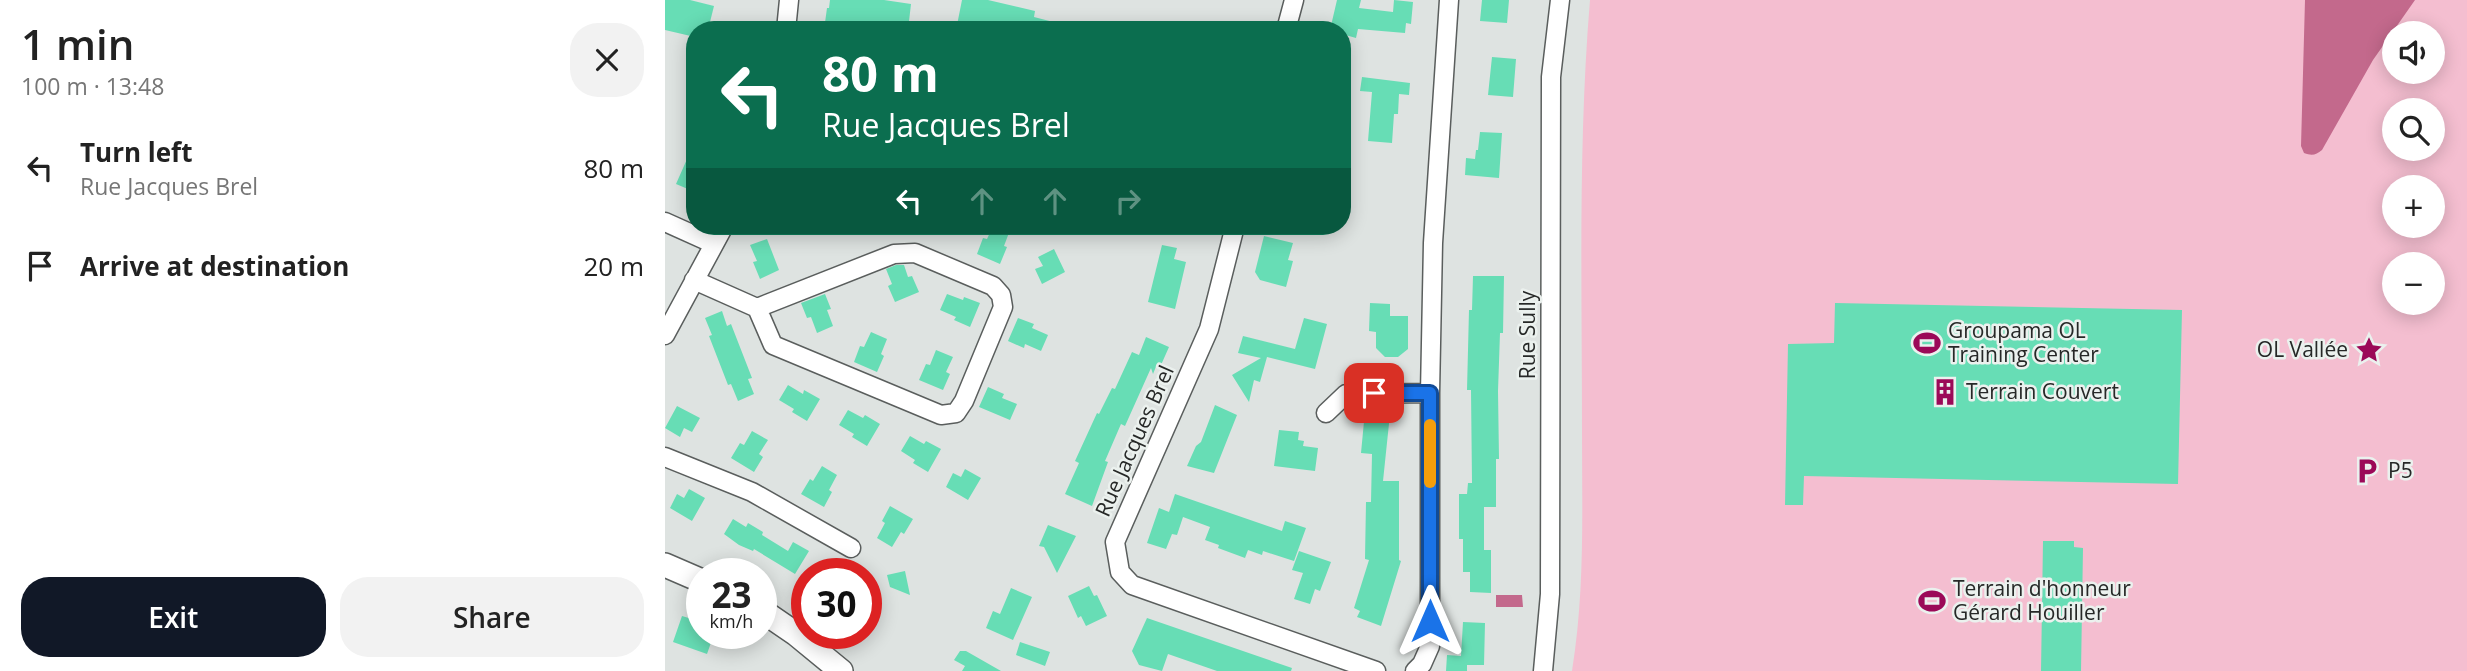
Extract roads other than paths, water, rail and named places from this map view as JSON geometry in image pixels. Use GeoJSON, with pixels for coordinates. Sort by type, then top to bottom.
{"type":"FeatureCollection","features":[{"type":"Feature","properties":{"kind":"street"},"geometry":{"type":"LineString","coordinates":[[787,21],[789,0]]}},
{"type":"Feature","properties":{"kind":"street"},"geometry":{"type":"LineString","coordinates":[[1288,21],[1294,0]]}},
{"type":"Feature","properties":{"kind":"street"},"geometry":{"type":"LineString","coordinates":[[1415,671],[1422,664],[1430,646],[1430,393],[1435,209],[1449,0]]}},
{"type":"Feature","properties":{"kind":"street","name":"Rue Sully"},"geometry":{"type":"LineString","coordinates":[[1543,671],[1550,594],[1551,77],[1560,0]]}},
{"type":"Feature","properties":{"kind":"street"},"geometry":{"type":"LineString","coordinates":[[665,222],[686,231]]}},
{"type":"Feature","properties":{"kind":"street"},"geometry":{"type":"LineString","coordinates":[[694,235],[714,244]]}},
{"type":"Feature","properties":{"kind":"street"},"geometry":{"type":"LineString","coordinates":[[665,335],[719,235]]}},
{"type":"Feature","properties":{"kind":"street","name":"Rue Jacques Brel"},"geometry":{"type":"LineString","coordinates":[[1233,235],[1209,329],[1115,542],[1120,572],[1132,585],[1376,671]]}},
{"type":"Feature","properties":{"kind":"street"},"geometry":{"type":"LineString","coordinates":[[694,280],[757,308],[773,345],[941,415],[956,413],[964,401],[1003,307],[1001,295],[993,286],[915,253],[894,254],[757,308]]}},
{"type":"Feature","properties":{"kind":"street"},"geometry":{"type":"LineString","coordinates":[[1325,413],[1346,394],[1430,393]]}},
{"type":"Feature","properties":{"kind":"street"},"geometry":{"type":"LineString","coordinates":[[665,457],[752,492],[852,548]]}},
{"type":"Feature","properties":{"kind":"street"},"geometry":{"type":"LineString","coordinates":[[665,565],[686,574]]}},
{"type":"Feature","properties":{"kind":"street"},"geometry":{"type":"LineString","coordinates":[[777,621],[841,671]]}},
{"type":"Feature","properties":{"kind":"place","name":"Groupama OL Training Center"},"geometry":{"type":"Point","coordinates":[1927,343]}},
{"type":"Feature","properties":{"kind":"place","name":"OL Vallée"},"geometry":{"type":"Point","coordinates":[2369,350]}},
{"type":"Feature","properties":{"kind":"place","name":"Terrain Couvert"},"geometry":{"type":"Point","coordinates":[1945,392]}},
{"type":"Feature","properties":{"kind":"place","name":"P5"},"geometry":{"type":"Point","coordinates":[2367,471]}},
{"type":"Feature","properties":{"kind":"place","name":"Terrain d'honneur Gérard Houiller"},"geometry":{"type":"Point","coordinates":[1932,601]}}]}
